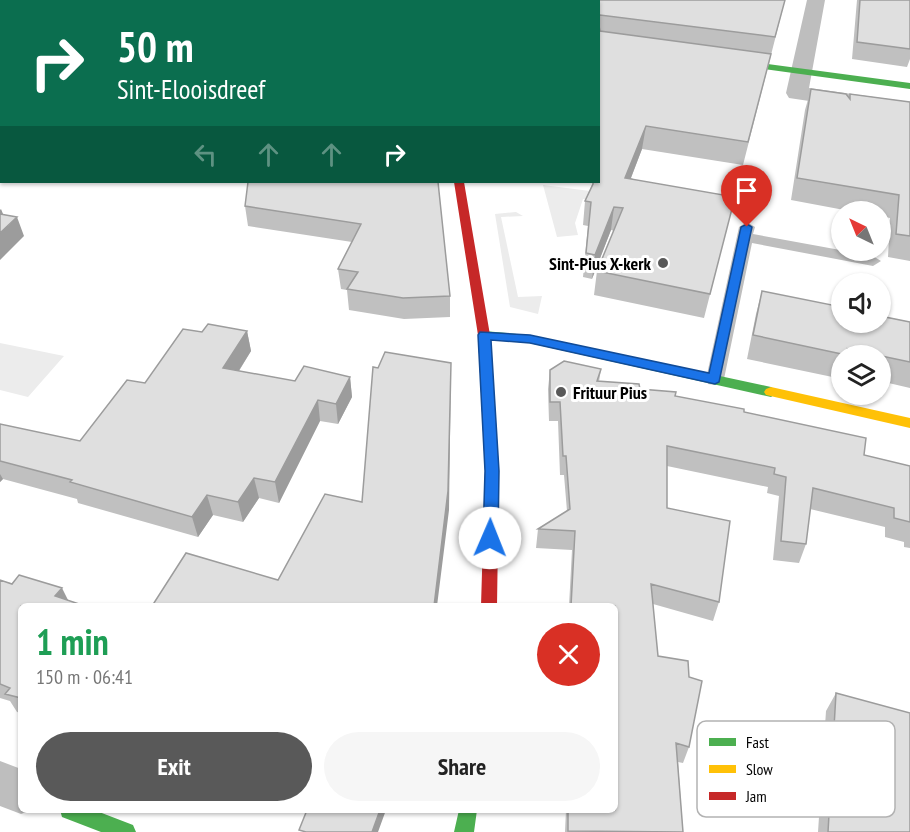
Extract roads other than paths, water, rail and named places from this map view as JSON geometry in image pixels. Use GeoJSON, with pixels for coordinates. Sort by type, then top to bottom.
{"type":"FeatureCollection","features":[{"type":"Feature","properties":{"kind":"street"},"geometry":{"type":"LineString","coordinates":[[816,0],[797,93],[910,109]]}},
{"type":"Feature","properties":{"kind":"street"},"geometry":{"type":"LineString","coordinates":[[712,60],[910,86]]}},
{"type":"Feature","properties":{"kind":"street"},"geometry":{"type":"LineString","coordinates":[[459,183],[484,335],[492,471],[489,603]]}},
{"type":"Feature","properties":{"kind":"street"},"geometry":{"type":"LineString","coordinates":[[484,335],[530,339],[910,423]]}},
{"type":"Feature","properties":{"kind":"street"},"geometry":{"type":"LineString","coordinates":[[0,783],[18,791]]}},
{"type":"Feature","properties":{"kind":"street"},"geometry":{"type":"LineString","coordinates":[[77,813],[126,832]]}},
{"type":"Feature","properties":{"kind":"street"},"geometry":{"type":"LineString","coordinates":[[464,832],[467,813]]}},
{"type":"Feature","properties":{"kind":"lane"},"geometry":{"type":"LineString","coordinates":[[715,379],[746,232],[831,251]]}},
{"type":"Feature","properties":{"kind":"place","name":"Sint-Pius X-kerk"},"geometry":{"type":"Point","coordinates":[663,263]}},
{"type":"Feature","properties":{"kind":"place","name":"Frituur Pius"},"geometry":{"type":"Point","coordinates":[561,392]}}]}
